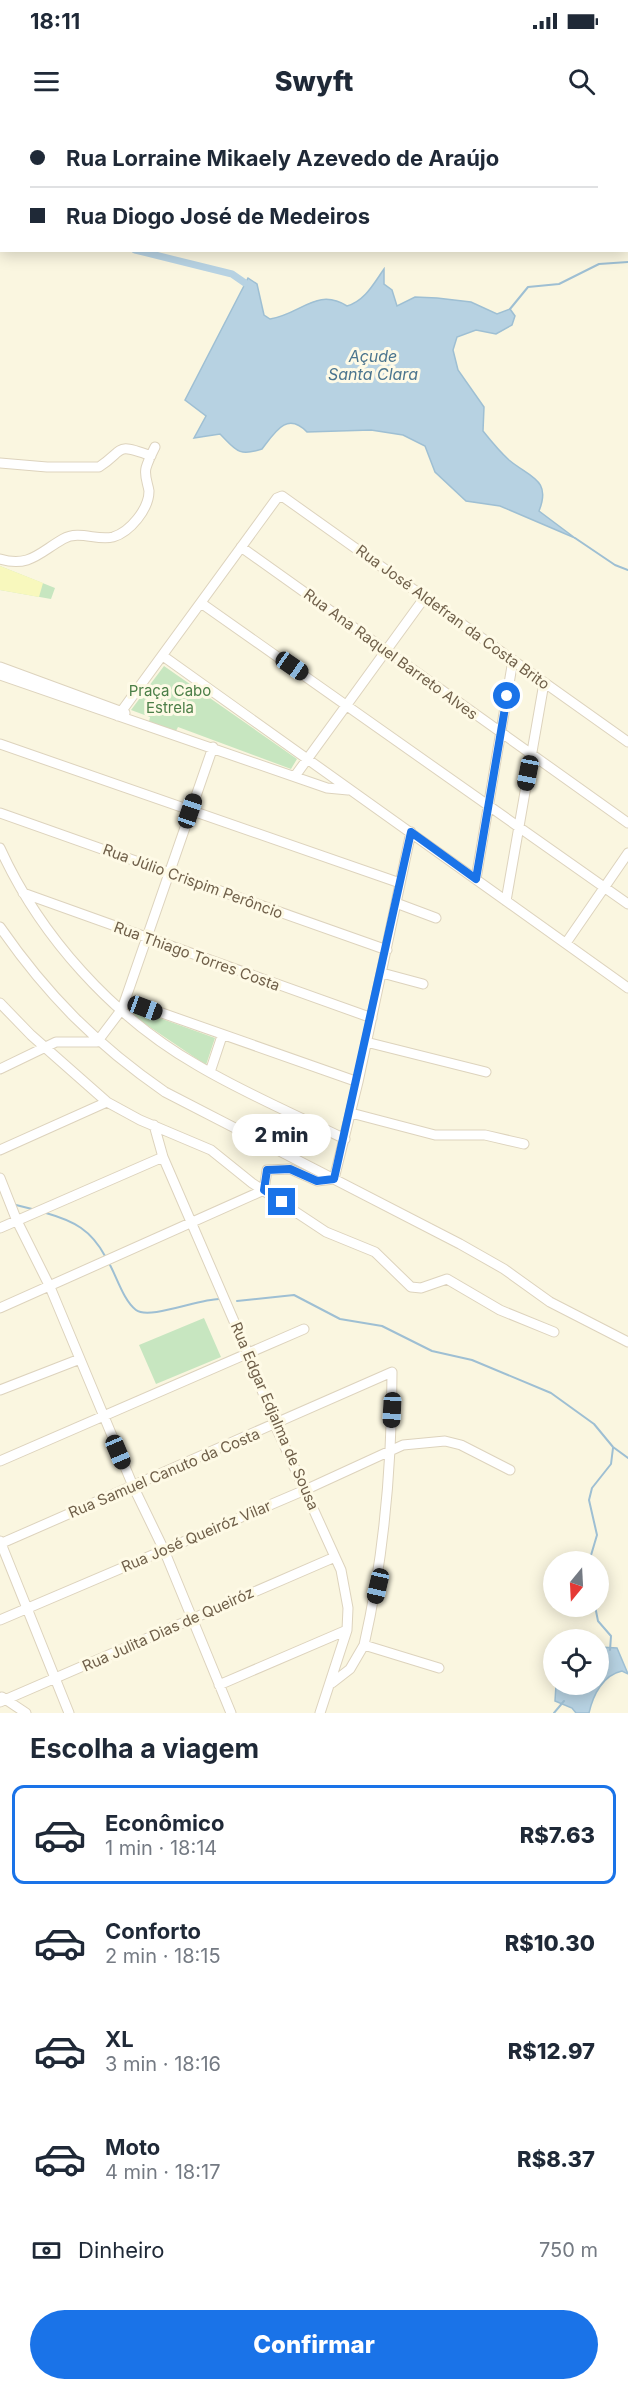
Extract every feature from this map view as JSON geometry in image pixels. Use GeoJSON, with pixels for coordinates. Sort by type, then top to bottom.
{"type":"FeatureCollection","features":[{"type":"Feature","properties":{"kind":"street"},"geometry":{"type":"LineString","coordinates":[[0,463],[87,468],[103,466],[119,450],[153,451],[146,469],[149,489],[147,501],[138,517],[125,531],[109,538],[79,536],[64,538],[29,561],[0,560]]}},
{"type":"Feature","properties":{"kind":"street","name":"Rua José Aldefran da Costa Brito"},"geometry":{"type":"LineString","coordinates":[[241,547],[277,498],[285,497],[628,742]]}},
{"type":"Feature","properties":{"kind":"street"},"geometry":{"type":"LineString","coordinates":[[120,713],[241,547]]}},
{"type":"Feature","properties":{"kind":"street","name":"Rua Ana Raquel Barreto Alves"},"geometry":{"type":"LineString","coordinates":[[241,547],[628,824]]}},
{"type":"Feature","properties":{"kind":"street"},"geometry":{"type":"LineString","coordinates":[[295,776],[425,597]]}},
{"type":"Feature","properties":{"kind":"street"},"geometry":{"type":"LineString","coordinates":[[201,603],[628,904]]}},
{"type":"Feature","properties":{"kind":"street"},"geometry":{"type":"LineString","coordinates":[[163,656],[628,988]]}},
{"type":"Feature","properties":{"kind":"street"},"geometry":{"type":"LineString","coordinates":[[476,879],[513,660]]}},
{"type":"Feature","properties":{"kind":"street"},"geometry":{"type":"LineString","coordinates":[[0,667],[135,720],[327,788],[348,790]]}},
{"type":"Feature","properties":{"kind":"street"},"geometry":{"type":"LineString","coordinates":[[0,675],[120,713]]}},
{"type":"Feature","properties":{"kind":"street"},"geometry":{"type":"LineString","coordinates":[[506,901],[544,683]]}},
{"type":"Feature","properties":{"kind":"street"},"geometry":{"type":"LineString","coordinates":[[0,744],[400,883]]}},
{"type":"Feature","properties":{"kind":"street"},"geometry":{"type":"LineString","coordinates":[[97,1042],[124,1005],[213,747]]}},
{"type":"Feature","properties":{"kind":"street","name":"Rua Júlio Crispim Perôncio"},"geometry":{"type":"LineString","coordinates":[[0,813],[387,950]]}},
{"type":"Feature","properties":{"kind":"street"},"geometry":{"type":"LineString","coordinates":[[334,1179],[358,1082],[411,832]]}},
{"type":"Feature","properties":{"kind":"street"},"geometry":{"type":"LineString","coordinates":[[0,848],[23,893],[63,949],[95,985],[124,1005],[173,1049],[210,1072],[345,1139]]}},
{"type":"Feature","properties":{"kind":"street"},"geometry":{"type":"LineString","coordinates":[[566,943],[628,853]]}},
{"type":"Feature","properties":{"kind":"street","name":"Rua Thiago Torres Costa"},"geometry":{"type":"LineString","coordinates":[[23,893],[372,1017]]}},
{"type":"Feature","properties":{"kind":"street"},"geometry":{"type":"LineString","coordinates":[[396,903],[436,918]]}},
{"type":"Feature","properties":{"kind":"street"},"geometry":{"type":"LineString","coordinates":[[0,927],[48,991],[97,1042],[165,1092],[504,1269],[549,1302],[628,1342]]}},
{"type":"Feature","properties":{"kind":"street"},"geometry":{"type":"LineString","coordinates":[[382,973],[423,984]]}},
{"type":"Feature","properties":{"kind":"street"},"geometry":{"type":"LineString","coordinates":[[0,1004],[107,1102],[212,1150],[264,1190],[335,1237],[375,1252],[411,1287],[421,1288],[447,1279],[500,1310],[554,1332]]}},
{"type":"Feature","properties":{"kind":"street"},"geometry":{"type":"LineString","coordinates":[[124,1005],[358,1082]]}},
{"type":"Feature","properties":{"kind":"street"},"geometry":{"type":"LineString","coordinates":[[210,1072],[222,1036]]}},
{"type":"Feature","properties":{"kind":"street"},"geometry":{"type":"LineString","coordinates":[[0,1069],[56,1042],[97,1042]]}},
{"type":"Feature","properties":{"kind":"street"},"geometry":{"type":"LineString","coordinates":[[366,1042],[486,1072]]}},
{"type":"Feature","properties":{"kind":"street"},"geometry":{"type":"LineString","coordinates":[[0,1150],[107,1102]]}},
{"type":"Feature","properties":{"kind":"street"},"geometry":{"type":"LineString","coordinates":[[351,1113],[435,1135],[485,1135],[524,1144]]}},
{"type":"Feature","properties":{"kind":"street","name":"Rua Edgar Edjalma de Sousa"},"geometry":{"type":"LineString","coordinates":[[154,1125],[163,1157],[249,1356],[275,1425],[336,1557],[345,1582],[348,1608],[347,1630],[332,1683],[320,1713]]}},
{"type":"Feature","properties":{"kind":"street"},"geometry":{"type":"LineString","coordinates":[[0,1228],[163,1157]]}},
{"type":"Feature","properties":{"kind":"street"},"geometry":{"type":"LineString","coordinates":[[264,1190],[267,1170],[290,1169],[317,1181],[334,1179]]}},
{"type":"Feature","properties":{"kind":"street"},"geometry":{"type":"LineString","coordinates":[[0,1178],[17,1221],[50,1287],[133,1486],[164,1550],[231,1713]]}},
{"type":"Feature","properties":{"kind":"street"},"geometry":{"type":"LineString","coordinates":[[0,1308],[264,1190]]}},
{"type":"Feature","properties":{"kind":"street"},"geometry":{"type":"LineString","coordinates":[[0,1461],[249,1356],[304,1329]]}},
{"type":"Feature","properties":{"kind":"street"},"geometry":{"type":"LineString","coordinates":[[0,1390],[80,1359]]}},
{"type":"Feature","properties":{"kind":"street","name":"Rua Samuel Canuto da Costa"},"geometry":{"type":"LineString","coordinates":[[0,1543],[392,1372],[390,1450]]}},
{"type":"Feature","properties":{"kind":"street","name":"Rua José Queiróz Vilar"},"geometry":{"type":"LineString","coordinates":[[0,1620],[413,1442],[445,1441],[461,1445],[510,1470]]}},
{"type":"Feature","properties":{"kind":"street"},"geometry":{"type":"LineString","coordinates":[[332,1683],[350,1669],[364,1645],[378,1586],[390,1450]]}},
{"type":"Feature","properties":{"kind":"street"},"geometry":{"type":"LineString","coordinates":[[0,1543],[69,1713]]}},
{"type":"Feature","properties":{"kind":"street","name":"Rua Julita Dias de Queiróz"},"geometry":{"type":"LineString","coordinates":[[2,1699],[57,1679],[192,1617],[336,1557]]}},
{"type":"Feature","properties":{"kind":"street"},"geometry":{"type":"LineString","coordinates":[[219,1685],[347,1630]]}},
{"type":"Feature","properties":{"kind":"street"},"geometry":{"type":"LineString","coordinates":[[364,1645],[439,1668]]}},
{"type":"Feature","properties":{"kind":"street"},"geometry":{"type":"LineString","coordinates":[[2,1699],[26,1713]]}},
{"type":"Feature","properties":{"kind":"green space"},"geometry":{"type":"Polygon","coordinates":[[[0,566],[55,588],[51,599],[0,590],[0,566]]]}},
{"type":"Feature","properties":{"kind":"green space","name":"Praça Cabo Estrela"},"geometry":{"type":"Polygon","coordinates":[[[164,666],[297,759],[291,769],[178,727],[176,731],[149,722],[150,717],[131,710],[164,666]]]}},
{"type":"Feature","properties":{"kind":"green space"},"geometry":{"type":"Polygon","coordinates":[[[129,1007],[215,1038],[206,1065],[138,1019],[129,1007]]]}},
{"type":"Feature","properties":{"kind":"green space"},"geometry":{"type":"Polygon","coordinates":[[[204,1318],[221,1357],[156,1384],[139,1345],[204,1318]]]}},
{"type":"Feature","properties":{"kind":"sand"},"geometry":{"type":"Polygon","coordinates":[[[0,566],[43,583],[39,597],[0,590],[0,566]]]}},
{"type":"Feature","properties":{"kind":"water","name":"Açude Santa Clara"},"geometry":{"type":"Polygon","coordinates":[[[384,269],[384,284],[392,290],[397,306],[415,297],[437,298],[471,302],[497,314],[510,309],[515,316],[512,325],[496,334],[476,330],[457,337],[453,350],[458,370],[484,407],[483,431],[505,457],[531,475],[540,485],[543,492],[539,511],[575,538],[500,506],[466,501],[435,472],[425,446],[403,435],[371,430],[307,432],[293,423],[282,426],[262,449],[248,452],[234,448],[220,434],[194,438],[206,416],[185,400],[248,278],[257,284],[264,315],[270,319],[318,300],[327,299],[347,306],[353,304],[368,291],[384,269]]]}},
{"type":"Feature","properties":{"kind":"water"},"geometry":{"type":"Polygon","coordinates":[[[609,1648],[617,1648],[628,1674],[622,1671],[609,1677],[609,1648]]]}},
{"type":"Feature","properties":{"kind":"water"},"geometry":{"type":"Polygon","coordinates":[[[555,1695],[595,1695],[589,1713],[576,1713],[572,1708],[555,1701],[555,1695]]]}},
{"type":"Feature","properties":{"kind":"waterway"},"geometry":{"type":"LineString","coordinates":[[143,252],[232,274],[245,283]]}},
{"type":"Feature","properties":{"kind":"waterway"},"geometry":{"type":"LineString","coordinates":[[510,309],[528,287],[559,284],[599,264],[628,262]]}},
{"type":"Feature","properties":{"kind":"waterway"},"geometry":{"type":"LineString","coordinates":[[575,538],[615,565],[628,570]]}},
{"type":"Feature","properties":{"kind":"waterway"},"geometry":{"type":"LineString","coordinates":[[16,1205],[32,1209]]}},
{"type":"Feature","properties":{"kind":"waterway"},"geometry":{"type":"LineString","coordinates":[[46,1213],[65,1219],[88,1233],[105,1256]]}},
{"type":"Feature","properties":{"kind":"waterway"},"geometry":{"type":"LineString","coordinates":[[110,1265],[128,1301],[136,1310],[142,1312],[163,1311],[219,1299]]}},
{"type":"Feature","properties":{"kind":"waterway"},"geometry":{"type":"LineString","coordinates":[[237,1301],[294,1295],[340,1319],[382,1326],[432,1351],[472,1360],[551,1393],[594,1424],[613,1447],[628,1458]]}},
{"type":"Feature","properties":{"kind":"waterway"},"geometry":{"type":"LineString","coordinates":[[592,1551],[597,1535],[589,1500],[592,1488],[611,1464],[613,1448]]}},
{"type":"Feature","properties":{"kind":"waterway"},"geometry":{"type":"LineString","coordinates":[[597,1617],[611,1636],[610,1650]]}},
{"type":"Feature","properties":{"kind":"waterway"},"geometry":{"type":"LineString","coordinates":[[554,1713],[564,1701]]}},
{"type":"Feature","properties":{"kind":"route"},"geometry":{"type":"LineString","coordinates":[[282,1202],[264,1190],[267,1170],[290,1169],[317,1181],[334,1179],[358,1082],[411,832],[476,879],[507,696]]}}]}
